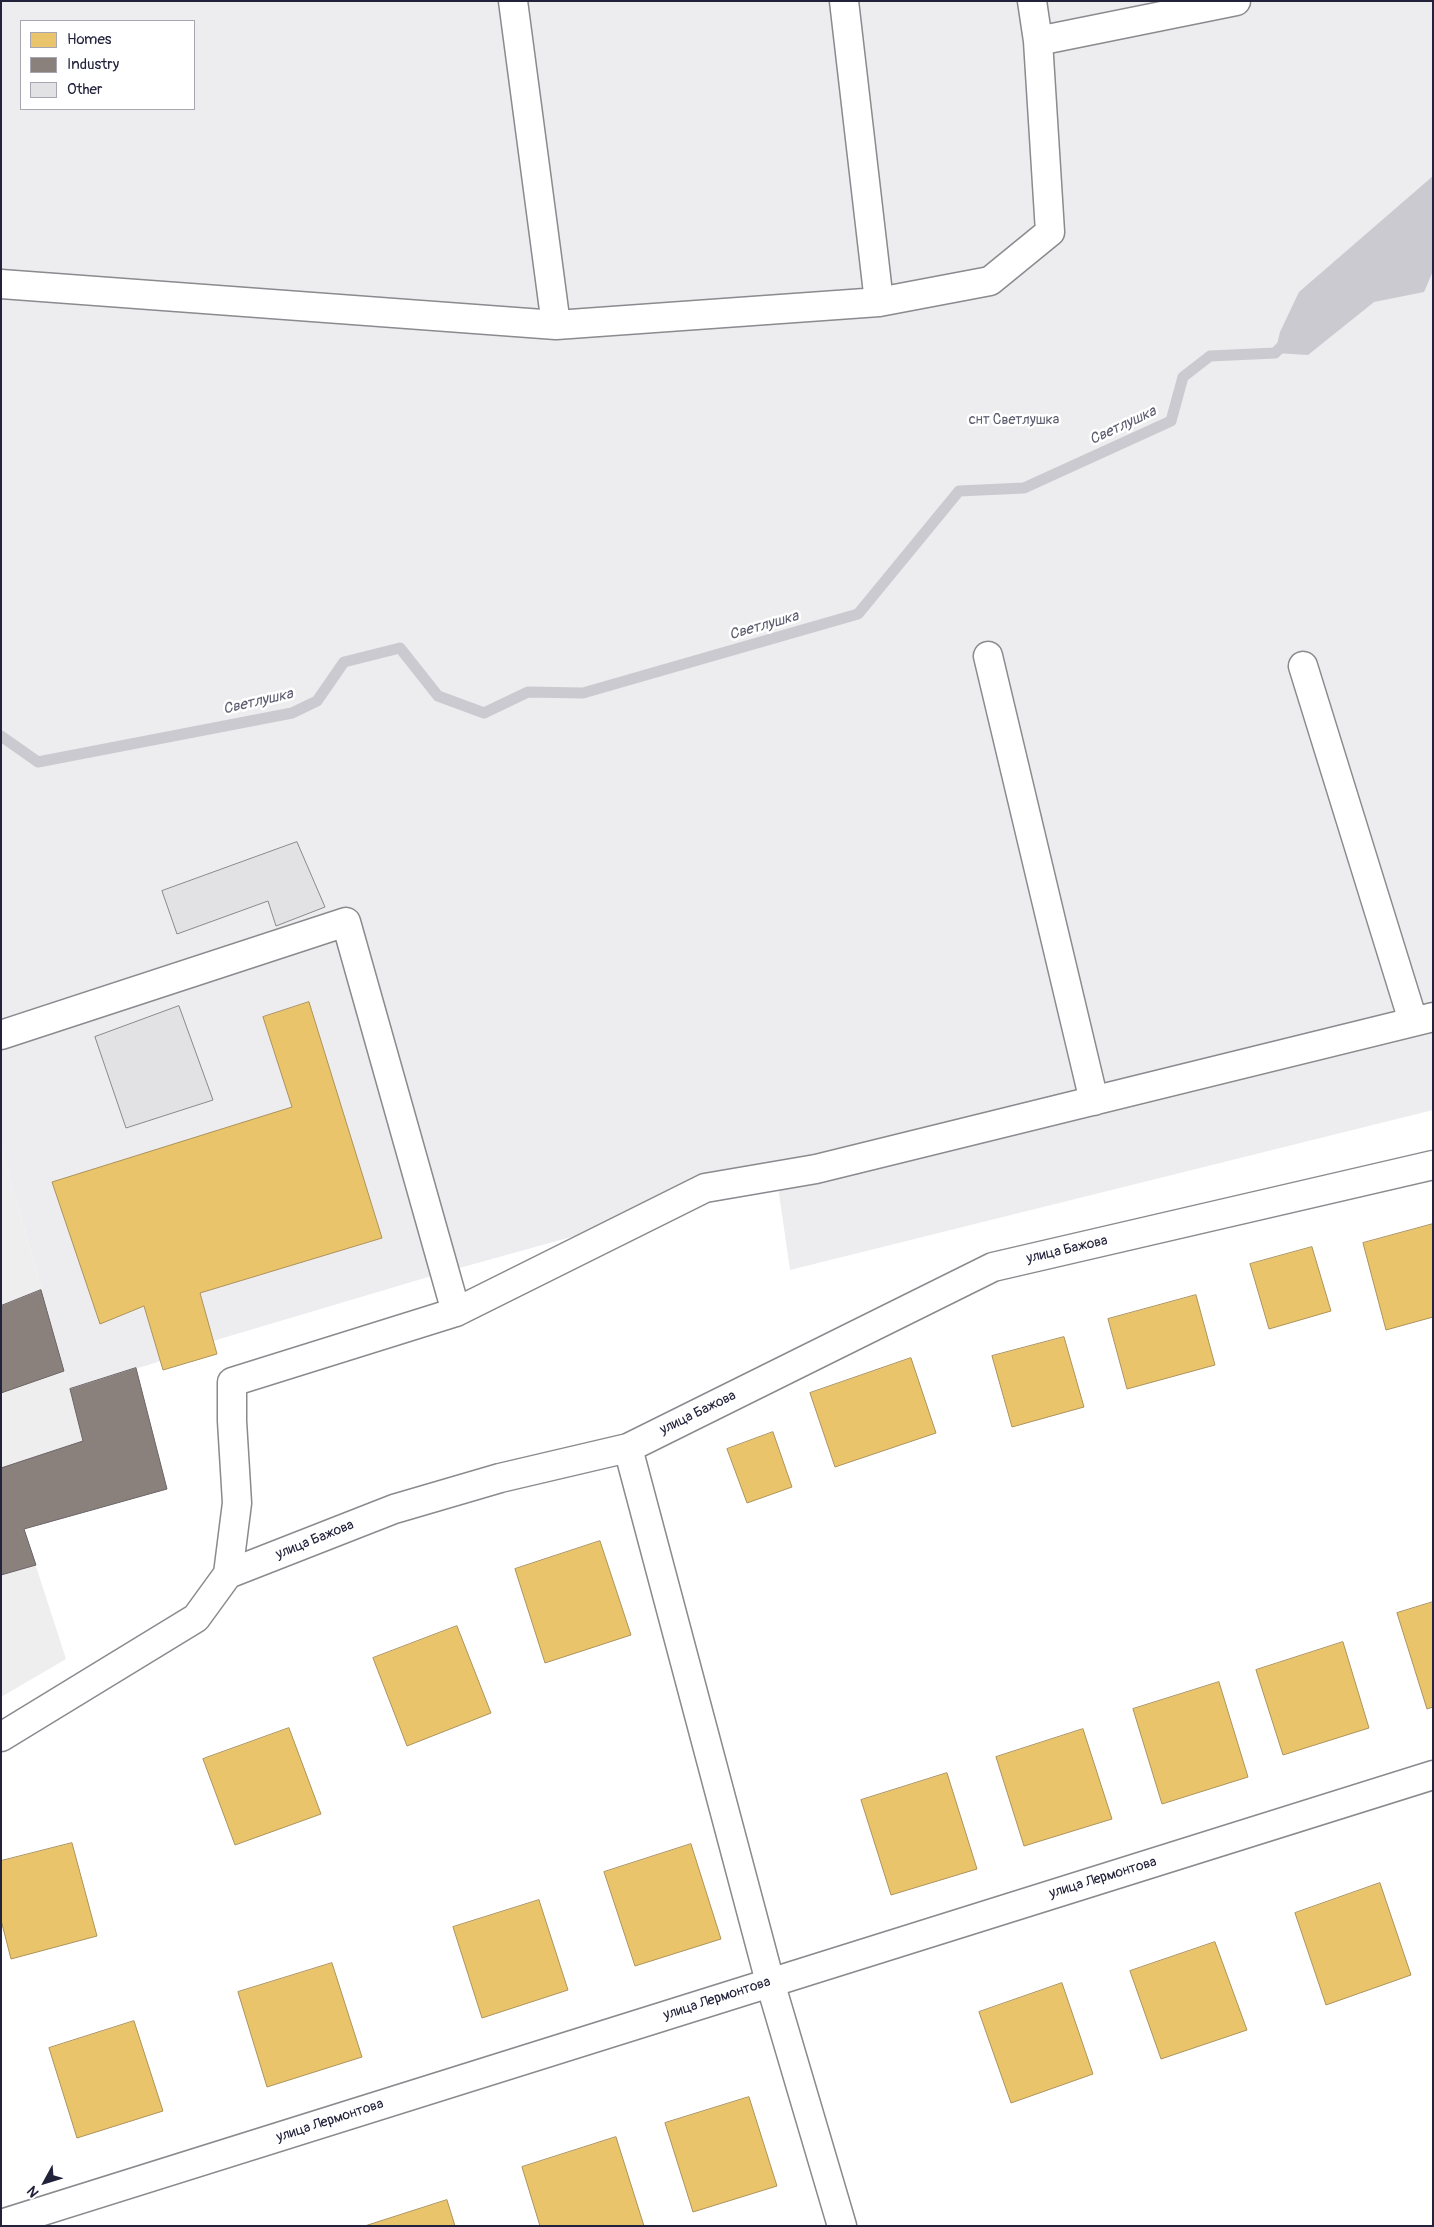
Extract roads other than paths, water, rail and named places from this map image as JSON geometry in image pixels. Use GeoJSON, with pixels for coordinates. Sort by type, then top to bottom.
{"type":"FeatureCollection","features":[{"type":"Feature","properties":{"kind":"street"},"geometry":{"type":"LineString","coordinates":[[513,1],[556,325]]}},
{"type":"Feature","properties":{"kind":"street"},"geometry":{"type":"LineString","coordinates":[[844,1],[879,302]]}},
{"type":"Feature","properties":{"kind":"street"},"geometry":{"type":"LineString","coordinates":[[1,284],[556,325],[879,302],[990,281],[1050,232],[1038,40],[1032,1]]}},
{"type":"Feature","properties":{"kind":"street"},"geometry":{"type":"LineString","coordinates":[[1038,40],[1236,1]]}},
{"type":"Feature","properties":{"kind":"street"},"geometry":{"type":"LineString","coordinates":[[988,656],[1094,1101]]}},
{"type":"Feature","properties":{"kind":"street"},"geometry":{"type":"LineString","coordinates":[[1,1737],[196,1618],[228,1574],[236,1504],[232,1382],[456,1312],[705,1188],[816,1169],[1423,1019],[1303,666]]}},
{"type":"Feature","properties":{"kind":"street"},"geometry":{"type":"LineString","coordinates":[[1,1034],[346,922],[456,1312]]}},
{"type":"Feature","properties":{"kind":"street","name":"улица Бажова"},"geometry":{"type":"LineString","coordinates":[[228,1574],[394,1509],[500,1478],[628,1448],[994,1267],[1433,1165]]}},
{"type":"Feature","properties":{"kind":"street"},"geometry":{"type":"LineString","coordinates":[[628,1448],[770,1982],[842,2226]]}},
{"type":"Feature","properties":{"kind":"street","name":"улица Лермонтова"},"geometry":{"type":"LineString","coordinates":[[1,2224],[1433,1775]]}},
{"type":"Feature","properties":{"kind":"waterway","name":"Светлушка"},"geometry":{"type":"LineString","coordinates":[[1,736],[38,762],[292,713],[317,701],[344,662],[400,648],[438,696],[484,713],[528,692],[583,693],[858,614],[959,491],[1024,488],[1171,421],[1183,377],[1210,356],[1275,353],[1285,343]]}},
{"type":"Feature","properties":{"kind":"park label","name":"снт Светлушка"},"geometry":{"type":"Point","coordinates":[1014,420]}}]}
